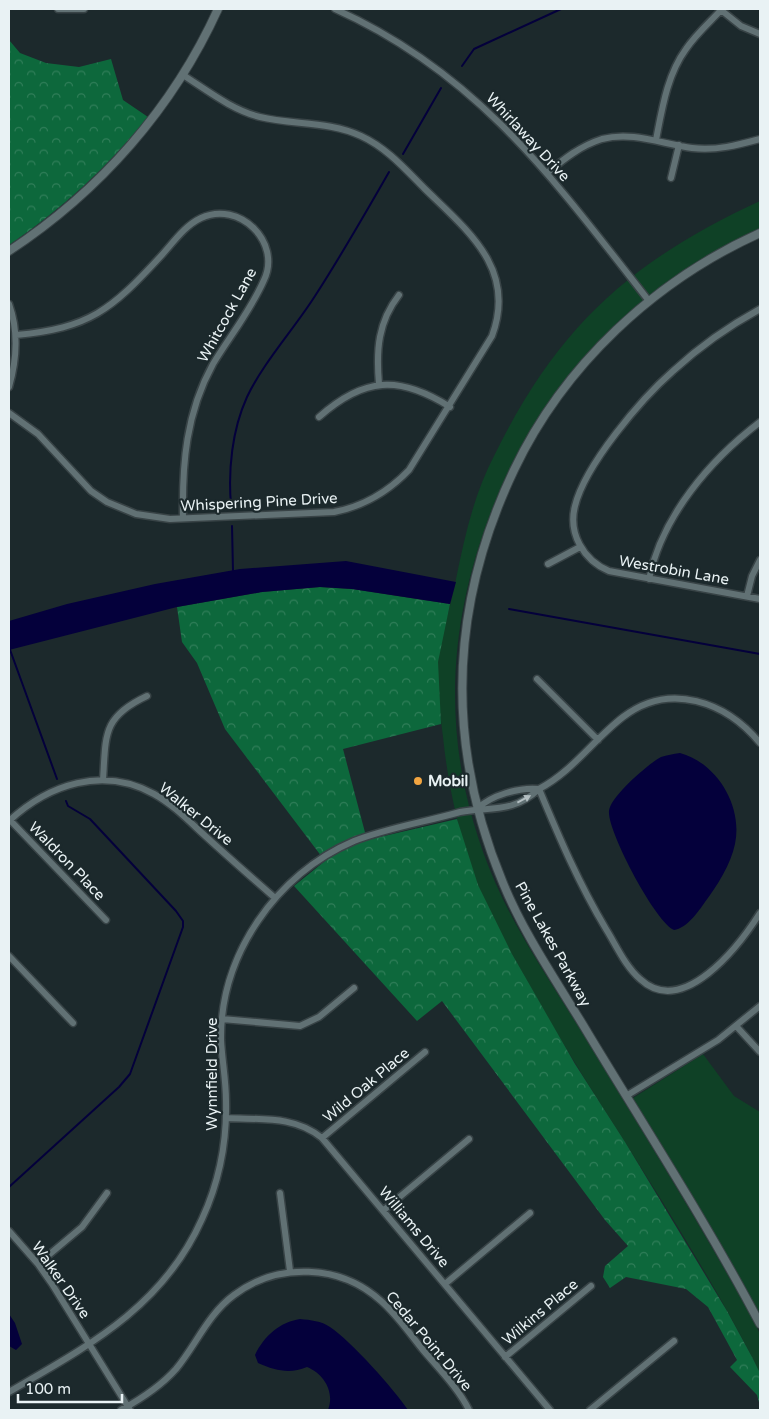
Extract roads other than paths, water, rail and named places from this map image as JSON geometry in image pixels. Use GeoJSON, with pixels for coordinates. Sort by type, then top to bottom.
{"type":"FeatureCollection","features":[{"type":"Feature","properties":{"kind":"street"},"geometry":{"type":"LineString","coordinates":[[58,9],[84,9]]}},
{"type":"Feature","properties":{"kind":"street"},"geometry":{"type":"LineString","coordinates":[[9,250],[51,221],[109,169],[141,133],[184,75],[218,9]]}},
{"type":"Feature","properties":{"kind":"street","name":"Whirlaway Drive"},"geometry":{"type":"LineString","coordinates":[[335,9],[392,38],[448,76],[501,122],[547,173],[649,301]]}},
{"type":"Feature","properties":{"kind":"street"},"geometry":{"type":"LineString","coordinates":[[656,140],[670,82],[677,63],[693,39],[722,9],[741,26],[760,34]]}},
{"type":"Feature","properties":{"kind":"street","name":"Whispering Pine Drive"},"geometry":{"type":"LineString","coordinates":[[9,413],[38,434],[85,486],[107,502],[146,517],[183,518],[325,514],[364,503],[383,493],[409,470],[484,352],[498,320],[499,302],[494,273],[487,255],[476,240],[397,160],[368,139],[335,127],[270,119],[241,111],[184,75]]}},
{"type":"Feature","properties":{"kind":"street"},"geometry":{"type":"LineString","coordinates":[[547,173],[580,148],[604,139],[624,136],[679,145],[714,148],[760,139]]}},
{"type":"Feature","properties":{"kind":"street"},"geometry":{"type":"LineString","coordinates":[[671,178],[679,145]]}},
{"type":"Feature","properties":{"kind":"street","name":"Whitcock Lane"},"geometry":{"type":"LineString","coordinates":[[16,335],[62,329],[100,312],[124,294],[186,229],[204,217],[215,214],[232,215],[255,228],[267,250],[267,274],[211,370],[196,404],[187,436],[183,461],[183,518]]}},
{"type":"Feature","properties":{"kind":"street","name":"Pine Lakes Parkway"},"geometry":{"type":"LineString","coordinates":[[760,233],[699,265],[649,301],[600,346],[554,402],[522,454],[489,530],[470,604],[462,670],[464,747],[477,808],[502,882],[517,912],[729,1268],[760,1324]]}},
{"type":"Feature","properties":{"kind":"street"},"geometry":{"type":"LineString","coordinates":[[379,384],[377,352],[379,334],[384,319],[399,295]]}},
{"type":"Feature","properties":{"kind":"street"},"geometry":{"type":"LineString","coordinates":[[9,304],[16,335],[16,359],[9,387]]}},
{"type":"Feature","properties":{"kind":"street"},"geometry":{"type":"LineString","coordinates":[[548,564],[580,546],[574,527],[575,505],[589,476],[621,428],[650,393],[683,361],[760,309]]}},
{"type":"Feature","properties":{"kind":"street"},"geometry":{"type":"LineString","coordinates":[[319,417],[344,397],[361,388],[379,384],[414,388],[450,407]]}},
{"type":"Feature","properties":{"kind":"street"},"geometry":{"type":"LineString","coordinates":[[649,579],[662,542],[691,493],[722,455],[760,422]]}},
{"type":"Feature","properties":{"kind":"street","name":"Westrobin Lane"},"geometry":{"type":"LineString","coordinates":[[580,546],[589,558],[604,569],[649,579],[760,598]]}},
{"type":"Feature","properties":{"kind":"street"},"geometry":{"type":"LineString","coordinates":[[747,596],[752,576],[760,560]]}},
{"type":"Feature","properties":{"kind":"street"},"geometry":{"type":"LineString","coordinates":[[538,679],[598,740]]}},
{"type":"Feature","properties":{"kind":"street"},"geometry":{"type":"LineString","coordinates":[[103,780],[105,743],[111,723],[121,710],[147,696]]}},
{"type":"Feature","properties":{"kind":"street"},"geometry":{"type":"LineString","coordinates":[[477,808],[493,810],[526,799],[560,776],[622,718],[637,708],[662,700],[684,699],[705,703],[730,714],[760,743]]}},
{"type":"Feature","properties":{"kind":"street","name":"Walker Drive"},"geometry":{"type":"LineString","coordinates":[[9,820],[24,807],[48,792],[75,783],[103,780],[135,786],[160,797],[275,898]]}},
{"type":"Feature","properties":{"kind":"street"},"geometry":{"type":"LineString","coordinates":[[477,808],[488,800],[521,789],[539,789]]}},
{"type":"Feature","properties":{"kind":"street"},"geometry":{"type":"LineString","coordinates":[[539,789],[565,852],[592,905],[632,970],[647,985],[670,990],[694,983],[729,954],[760,913]]}},
{"type":"Feature","properties":{"kind":"street","name":"Wynnfield Drive"},"geometry":{"type":"LineString","coordinates":[[9,1392],[90,1345],[117,1326],[152,1294],[171,1272],[188,1247],[202,1220],[216,1182],[224,1146],[226,1118],[222,1020],[228,986],[239,956],[254,927],[275,898],[308,868],[353,842],[477,808]]}},
{"type":"Feature","properties":{"kind":"street","name":"Waldron Place"},"geometry":{"type":"LineString","coordinates":[[9,820],[106,920]]}},
{"type":"Feature","properties":{"kind":"street"},"geometry":{"type":"LineString","coordinates":[[9,956],[73,1023]]}},
{"type":"Feature","properties":{"kind":"street"},"geometry":{"type":"LineString","coordinates":[[222,1020],[300,1026],[319,1017],[354,988]]}},
{"type":"Feature","properties":{"kind":"street"},"geometry":{"type":"LineString","coordinates":[[626,1096],[737,1027],[760,1006]]}},
{"type":"Feature","properties":{"kind":"street"},"geometry":{"type":"LineString","coordinates":[[737,1027],[760,1052]]}},
{"type":"Feature","properties":{"kind":"street","name":"Wild Oak Place"},"geometry":{"type":"LineString","coordinates":[[322,1138],[425,1052]]}},
{"type":"Feature","properties":{"kind":"street","name":"Williams Drive"},"geometry":{"type":"LineString","coordinates":[[226,1118],[289,1121],[306,1127],[322,1138],[550,1410]]}},
{"type":"Feature","properties":{"kind":"street"},"geometry":{"type":"LineString","coordinates":[[384,1210],[469,1139]]}},
{"type":"Feature","properties":{"kind":"street"},"geometry":{"type":"LineString","coordinates":[[38,1264],[82,1227],[107,1193]]}},
{"type":"Feature","properties":{"kind":"street"},"geometry":{"type":"LineString","coordinates":[[280,1193],[290,1271]]}},
{"type":"Feature","properties":{"kind":"street"},"geometry":{"type":"LineString","coordinates":[[445,1284],[530,1213]]}},
{"type":"Feature","properties":{"kind":"street","name":"Walker Drive"},"geometry":{"type":"LineString","coordinates":[[9,1230],[38,1264],[90,1345],[126,1409]]}},
{"type":"Feature","properties":{"kind":"street","name":"Cedar Point Drive"},"geometry":{"type":"LineString","coordinates":[[126,1409],[160,1384],[175,1369],[219,1308],[235,1294],[254,1283],[290,1271],[317,1271],[341,1277],[360,1286],[381,1301],[457,1390],[469,1410]]}},
{"type":"Feature","properties":{"kind":"street","name":"Wilkins Place"},"geometry":{"type":"LineString","coordinates":[[506,1357],[591,1286]]}},
{"type":"Feature","properties":{"kind":"street"},"geometry":{"type":"LineString","coordinates":[[590,1410],[674,1340]]}},
{"type":"Feature","properties":{"kind":"waterway"},"geometry":{"type":"LineString","coordinates":[[462,66],[474,49],[561,9]]}},
{"type":"Feature","properties":{"kind":"waterway"},"geometry":{"type":"LineString","coordinates":[[403,154],[441,88]]}},
{"type":"Feature","properties":{"kind":"waterway"},"geometry":{"type":"LineString","coordinates":[[231,505],[232,450],[238,423],[247,397],[261,372],[325,281],[389,172]]}},
{"type":"Feature","properties":{"kind":"waterway"},"geometry":{"type":"LineString","coordinates":[[232,526],[233,571]]}},
{"type":"Feature","properties":{"kind":"waterway"},"geometry":{"type":"LineString","coordinates":[[509,609],[760,654]]}},
{"type":"Feature","properties":{"kind":"waterway"},"geometry":{"type":"LineString","coordinates":[[9,647],[57,779]]}},
{"type":"Feature","properties":{"kind":"waterway"},"geometry":{"type":"LineString","coordinates":[[9,1187],[119,1087],[130,1074],[183,927],[183,921],[176,911],[90,819],[68,806],[66,801]]}},
{"type":"Feature","properties":{"kind":"place","name":"Mobil"},"geometry":{"type":"Point","coordinates":[418,781]}}]}
